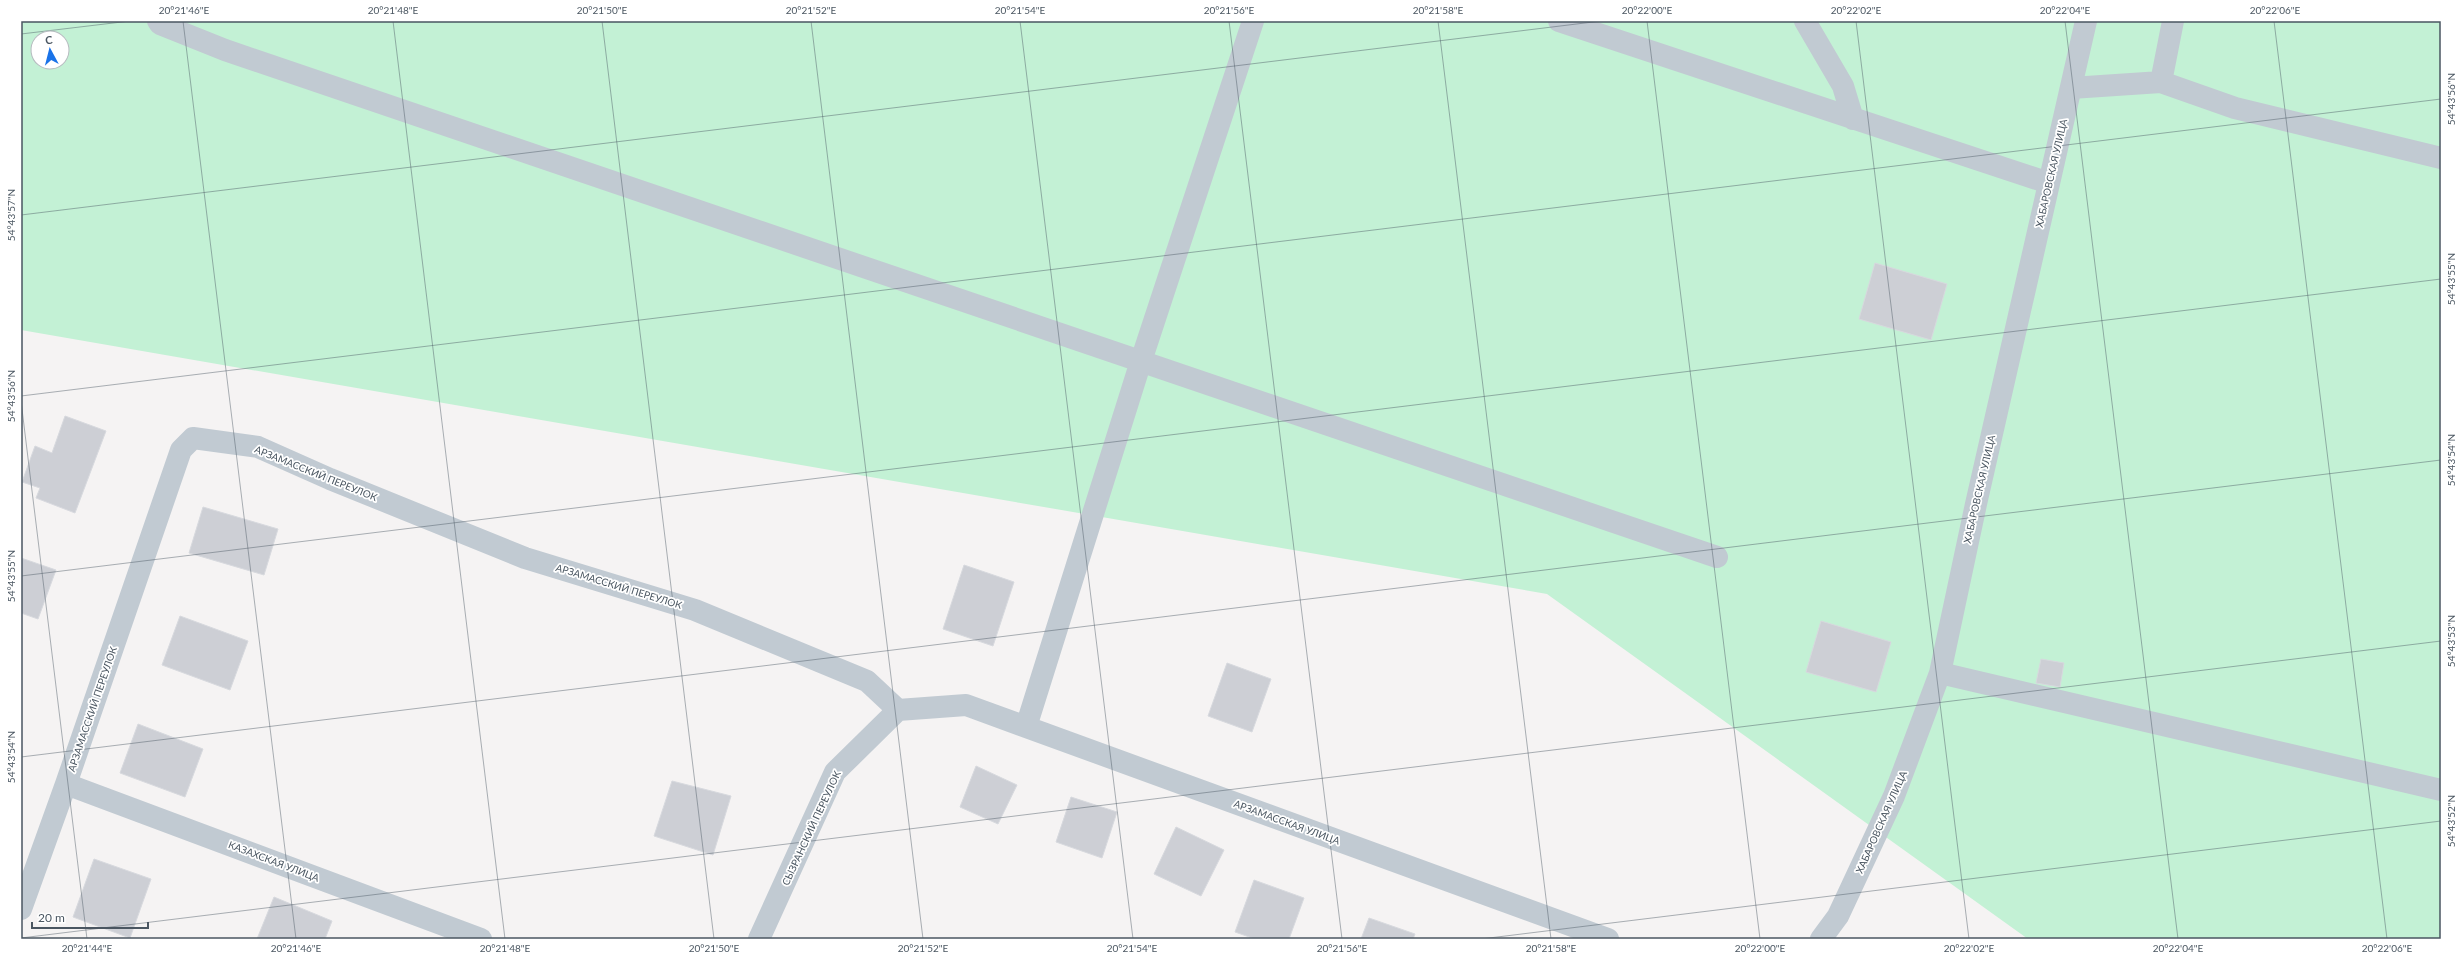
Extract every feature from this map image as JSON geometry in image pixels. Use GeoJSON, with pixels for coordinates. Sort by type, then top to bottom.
{"type":"FeatureCollection","features":[{"type":"Feature","properties":{"kind":"street"},"geometry":{"type":"LineString","coordinates":[[158,21],[160,24],[232,52],[1717,557]]}},
{"type":"Feature","properties":{"kind":"street"},"geometry":{"type":"LineString","coordinates":[[1026,727],[1141,361],[1253,21]]}},
{"type":"Feature","properties":{"kind":"street"},"geometry":{"type":"LineString","coordinates":[[1559,21],[2049,183]]}},
{"type":"Feature","properties":{"kind":"street"},"geometry":{"type":"LineString","coordinates":[[1805,21],[1843,86],[1854,119]]}},
{"type":"Feature","properties":{"kind":"street","name":"ХАБАРОВСКАЯ УЛИЦА"},"geometry":{"type":"LineString","coordinates":[[1821,939],[1838,916],[1894,796],[1940,673],[2086,21]]}},
{"type":"Feature","properties":{"kind":"street"},"geometry":{"type":"LineString","coordinates":[[2161,82],[2173,21]]}},
{"type":"Feature","properties":{"kind":"street"},"geometry":{"type":"LineString","coordinates":[[2071,88],[2161,82],[2235,108],[2441,158]]}},
{"type":"Feature","properties":{"kind":"street","name":"АРЗАМАССКИЙ ПЕРЕУЛОК"},"geometry":{"type":"LineString","coordinates":[[21,909],[66,784],[181,450],[193,438],[258,447],[330,479],[525,558],[695,610],[867,681],[898,710]]}},
{"type":"Feature","properties":{"kind":"street"},"geometry":{"type":"LineString","coordinates":[[1940,673],[2441,790]]}},
{"type":"Feature","properties":{"kind":"street","name":"АРЗАМАССКАЯ УЛИЦА"},"geometry":{"type":"LineString","coordinates":[[898,710],[966,705],[1608,939]]}},
{"type":"Feature","properties":{"kind":"street","name":"СЫЗРАНСКИЙ ПЕРЕУЛОК"},"geometry":{"type":"LineString","coordinates":[[760,939],[835,772],[898,710]]}},
{"type":"Feature","properties":{"kind":"street","name":"КАЗАХСКАЯ УЛИЦА"},"geometry":{"type":"LineString","coordinates":[[66,784],[481,939]]}},
{"type":"Feature","properties":{"kind":"green space"},"geometry":{"type":"Polygon","coordinates":[[[21,21],[2441,21],[2441,939],[2028,939],[1547,594],[21,330],[21,21]]]}},
{"type":"Feature","properties":{"kind":"building"},"geometry":{"type":"Polygon","coordinates":[[[1875,263],[1947,284],[1931,340],[1859,319],[1875,263]]]}},
{"type":"Feature","properties":{"kind":"building"},"geometry":{"type":"Polygon","coordinates":[[[65,416],[106,431],[75,513],[36,498],[40,488],[22,482],[35,446],[52,453],[65,416]]]}},
{"type":"Feature","properties":{"kind":"building"},"geometry":{"type":"Polygon","coordinates":[[[203,507],[278,529],[264,575],[189,553],[203,507]]]}},
{"type":"Feature","properties":{"kind":"building"},"geometry":{"type":"Polygon","coordinates":[[[21,558],[56,570],[38,619],[21,613],[21,558]]]}},
{"type":"Feature","properties":{"kind":"building"},"geometry":{"type":"Polygon","coordinates":[[[964,565],[1014,582],[993,646],[943,629],[964,565]]]}},
{"type":"Feature","properties":{"kind":"building"},"geometry":{"type":"Polygon","coordinates":[[[180,616],[248,641],[230,690],[162,665],[180,616]]]}},
{"type":"Feature","properties":{"kind":"building"},"geometry":{"type":"Polygon","coordinates":[[[1821,621],[1891,642],[1876,692],[1806,672],[1821,621]]]}},
{"type":"Feature","properties":{"kind":"building"},"geometry":{"type":"Polygon","coordinates":[[[2041,659],[2064,663],[2060,687],[2036,683],[2041,659]]]}},
{"type":"Feature","properties":{"kind":"building"},"geometry":{"type":"Polygon","coordinates":[[[1227,663],[1271,679],[1252,732],[1208,716],[1227,663]]]}},
{"type":"Feature","properties":{"kind":"building"},"geometry":{"type":"Polygon","coordinates":[[[138,724],[203,749],[185,797],[120,773],[138,724]]]}},
{"type":"Feature","properties":{"kind":"building"},"geometry":{"type":"Polygon","coordinates":[[[976,766],[1017,785],[998,824],[960,807],[976,766]]]}},
{"type":"Feature","properties":{"kind":"building"},"geometry":{"type":"Polygon","coordinates":[[[672,781],[731,796],[713,855],[654,836],[672,781]]]}},
{"type":"Feature","properties":{"kind":"building"},"geometry":{"type":"Polygon","coordinates":[[[1071,797],[1117,812],[1102,858],[1056,842],[1071,797]]]}},
{"type":"Feature","properties":{"kind":"building"},"geometry":{"type":"Polygon","coordinates":[[[1176,827],[1224,850],[1201,896],[1154,874],[1176,827]]]}},
{"type":"Feature","properties":{"kind":"building"},"geometry":{"type":"Polygon","coordinates":[[[94,859],[151,879],[130,938],[73,917],[94,859]]]}},
{"type":"Feature","properties":{"kind":"building"},"geometry":{"type":"Polygon","coordinates":[[[1254,880],[1304,898],[1289,939],[1255,939],[1235,932],[1254,880]]]}},
{"type":"Feature","properties":{"kind":"building"},"geometry":{"type":"Polygon","coordinates":[[[274,897],[332,921],[325,939],[257,939],[274,897]]]}},
{"type":"Feature","properties":{"kind":"building"},"geometry":{"type":"Polygon","coordinates":[[[1369,918],[1415,934],[1413,939],[1361,939],[1369,918]]]}}]}
